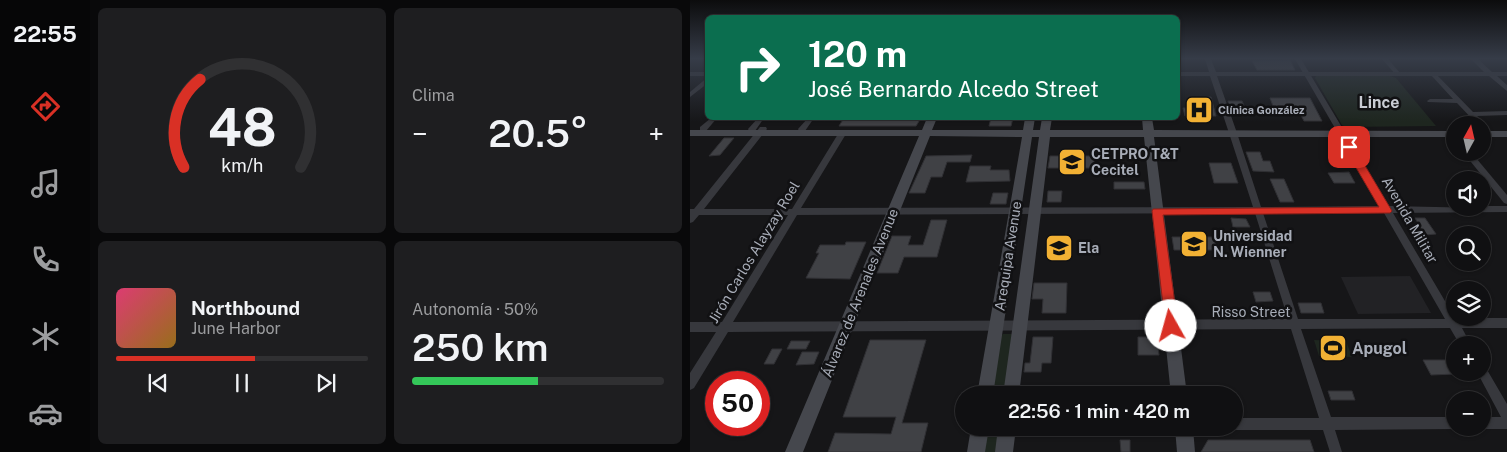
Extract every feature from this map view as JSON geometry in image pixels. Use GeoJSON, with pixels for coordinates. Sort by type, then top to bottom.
{"type":"FeatureCollection","features":[{"type":"Feature","properties":{"kind":"main road","name":"Álvarez de Arenales Avenue"},"geometry":{"type":"LineString","coordinates":[[794,452],[931,120]]}},
{"type":"Feature","properties":{"kind":"main road","name":"Arequipa Avenue"},"geometry":{"type":"LineString","coordinates":[[987,386],[1030,120]]}},
{"type":"Feature","properties":{"kind":"main road","name":"Arequipa Avenue"},"geometry":{"type":"LineString","coordinates":[[1013,386],[1047,120]]}},
{"type":"Feature","properties":{"kind":"main road"},"geometry":{"type":"LineString","coordinates":[[1147,120],[1178,386]]}},
{"type":"Feature","properties":{"kind":"main road"},"geometry":{"type":"LineString","coordinates":[[690,129],[842,134],[1028,131],[1446,134]]}},
{"type":"Feature","properties":{"kind":"main road"},"geometry":{"type":"LineString","coordinates":[[690,133],[802,129],[926,132]]}},
{"type":"Feature","properties":{"kind":"main road"},"geometry":{"type":"LineString","coordinates":[[1491,129],[1507,129]]}},
{"type":"Feature","properties":{"kind":"main road"},"geometry":{"type":"LineString","coordinates":[[1491,131],[1507,134]]}},
{"type":"Feature","properties":{"kind":"main road"},"geometry":{"type":"LineString","coordinates":[[976,452],[979,436]]}},
{"type":"Feature","properties":{"kind":"main road"},"geometry":{"type":"LineString","coordinates":[[1004,452],[1006,436]]}},
{"type":"Feature","properties":{"kind":"main road"},"geometry":{"type":"LineString","coordinates":[[1185,436],[1186,452]]}},
{"type":"Feature","properties":{"kind":"street"},"geometry":{"type":"LineString","coordinates":[[1215,80],[1336,452]]}},
{"type":"Feature","properties":{"kind":"street","name":"Avenida Militar"},"geometry":{"type":"LineString","coordinates":[[1310,80],[1446,311]]}},
{"type":"Feature","properties":{"kind":"street"},"geometry":{"type":"LineString","coordinates":[[1439,80],[1471,114],[1507,113]]}},
{"type":"Feature","properties":{"kind":"street"},"geometry":{"type":"LineString","coordinates":[[1497,80],[1507,89]]}},
{"type":"Feature","properties":{"kind":"street"},"geometry":{"type":"LineString","coordinates":[[690,95],[705,82]]}},
{"type":"Feature","properties":{"kind":"street"},"geometry":{"type":"LineString","coordinates":[[1430,101],[1459,101]]}},
{"type":"Feature","properties":{"kind":"street"},"geometry":{"type":"LineString","coordinates":[[703,129],[712,120]]}},
{"type":"Feature","properties":{"kind":"street"},"geometry":{"type":"LineString","coordinates":[[692,215],[758,131],[761,120]]}},
{"type":"Feature","properties":{"kind":"street"},"geometry":{"type":"LineString","coordinates":[[802,129],[809,120]]}},
{"type":"Feature","properties":{"kind":"street","name":"Jirón Carlos Alayzay Roel"},"geometry":{"type":"LineString","coordinates":[[690,384],[842,134]]}},
{"type":"Feature","properties":{"kind":"street"},"geometry":{"type":"LineString","coordinates":[[1474,161],[1507,201]]}},
{"type":"Feature","properties":{"kind":"street"},"geometry":{"type":"LineString","coordinates":[[692,215],[794,212],[1507,209]]}},
{"type":"Feature","properties":{"kind":"street","name":"Risso Street"},"geometry":{"type":"LineString","coordinates":[[690,327],[1446,323]]}},
{"type":"Feature","properties":{"kind":"street","name":"Risso Street"},"geometry":{"type":"LineString","coordinates":[[1491,323],[1507,323]]}},
{"type":"Feature","properties":{"kind":"street"},"geometry":{"type":"LineString","coordinates":[[1487,381],[1507,415]]}},
{"type":"Feature","properties":{"kind":"street"},"geometry":{"type":"LineString","coordinates":[[1243,424],[1446,423]]}},
{"type":"Feature","properties":{"kind":"street"},"geometry":{"type":"LineString","coordinates":[[1491,423],[1507,423]]}},
{"type":"Feature","properties":{"kind":"shaded area"},"geometry":{"type":"Polygon","coordinates":[[[1316,80],[1398,80],[1436,126],[1346,127],[1342,125],[1316,80]]]}},
{"type":"Feature","properties":{"kind":"shaded area"},"geometry":{"type":"Polygon","coordinates":[[[1272,105],[1314,106],[1320,116],[1276,116],[1272,105]]]}},
{"type":"Feature","properties":{"kind":"shaded area"},"geometry":{"type":"Polygon","coordinates":[[[1410,276],[1431,313],[1358,314],[1341,277],[1410,276]]]}},
{"type":"Feature","properties":{"kind":"shaded area"},"geometry":{"type":"Polygon","coordinates":[[[1003,334],[1013,334],[1008,386],[992,386],[1000,338],[1003,334]]]}},
{"type":"Feature","properties":{"kind":"shaded area","name":"Apugol"},"geometry":{"type":"Polygon","coordinates":[[[1314,340],[1346,341],[1352,357],[1319,356],[1314,340]]]}},
{"type":"Feature","properties":{"kind":"shaded area"},"geometry":{"type":"Polygon","coordinates":[[[985,436],[1001,436],[999,452],[982,452],[985,436]]]}},
{"type":"Feature","properties":{"kind":"building","name":"Clínica González"},"geometry":{"type":"Polygon","coordinates":[[[1196,97],[1211,97],[1216,116],[1185,116],[1183,108],[1200,108],[1196,97]]]}},
{"type":"Feature","properties":{"kind":"building"},"geometry":{"type":"Polygon","coordinates":[[[1270,98],[1310,98],[1322,121],[1304,121],[1296,106],[1273,106],[1270,98]]]}},
{"type":"Feature","properties":{"kind":"building"},"geometry":{"type":"Polygon","coordinates":[[[1228,101],[1242,101],[1246,110],[1231,110],[1228,101]]]}},
{"type":"Feature","properties":{"kind":"building"},"geometry":{"type":"Polygon","coordinates":[[[843,120],[920,120],[916,126],[839,126],[843,120]]]}},
{"type":"Feature","properties":{"kind":"building"},"geometry":{"type":"Polygon","coordinates":[[[990,120],[1012,120],[1011,126],[989,126],[990,120]]]}},
{"type":"Feature","properties":{"kind":"building"},"geometry":{"type":"Polygon","coordinates":[[[724,138],[734,138],[720,155],[709,156],[724,138]]]}},
{"type":"Feature","properties":{"kind":"building"},"geometry":{"type":"Polygon","coordinates":[[[1246,152],[1260,152],[1263,161],[1270,161],[1274,172],[1253,171],[1246,152]]]}},
{"type":"Feature","properties":{"kind":"building"},"geometry":{"type":"Polygon","coordinates":[[[972,155],[970,162],[947,162],[942,177],[931,177],[925,193],[909,193],[926,156],[972,155]]]}},
{"type":"Feature","properties":{"kind":"building","name":"CETPRO T&T Cecitel"},"geometry":{"type":"Polygon","coordinates":[[[1050,156],[1094,156],[1094,168],[1048,168],[1050,156]]]}},
{"type":"Feature","properties":{"kind":"building"},"geometry":{"type":"Polygon","coordinates":[[[1209,163],[1231,163],[1238,183],[1214,183],[1209,163]]]}},
{"type":"Feature","properties":{"kind":"building"},"geometry":{"type":"Polygon","coordinates":[[[970,166],[991,166],[990,170],[1009,170],[1010,181],[966,182],[970,166]]]}},
{"type":"Feature","properties":{"kind":"building"},"geometry":{"type":"Polygon","coordinates":[[[1349,172],[1355,183],[1334,183],[1328,173],[1349,172]]]}},
{"type":"Feature","properties":{"kind":"building"},"geometry":{"type":"Polygon","coordinates":[[[1270,179],[1284,179],[1294,202],[1280,202],[1270,179]]]}},
{"type":"Feature","properties":{"kind":"building"},"geometry":{"type":"Polygon","coordinates":[[[1114,182],[1144,182],[1145,189],[1114,189],[1114,182]]]}},
{"type":"Feature","properties":{"kind":"building"},"geometry":{"type":"Polygon","coordinates":[[[1048,191],[1062,191],[1061,202],[1047,202],[1048,191]]]}},
{"type":"Feature","properties":{"kind":"building"},"geometry":{"type":"Polygon","coordinates":[[[993,193],[1008,193],[1006,204],[990,204],[993,193]]]}},
{"type":"Feature","properties":{"kind":"building"},"geometry":{"type":"Polygon","coordinates":[[[1231,218],[1246,219],[1250,227],[1233,227],[1231,218]]]}},
{"type":"Feature","properties":{"kind":"building"},"geometry":{"type":"Polygon","coordinates":[[[1415,218],[1425,218],[1436,234],[1425,235],[1415,218]]]}},
{"type":"Feature","properties":{"kind":"building"},"geometry":{"type":"Polygon","coordinates":[[[931,220],[947,220],[937,257],[904,257],[898,273],[877,273],[892,236],[911,236],[908,245],[923,245],[931,220]]]}},
{"type":"Feature","properties":{"kind":"building","name":"Universidad N. Wienner"},"geometry":{"type":"Polygon","coordinates":[[[1172,237],[1214,237],[1217,250],[1174,250],[1172,237]]]}},
{"type":"Feature","properties":{"kind":"building"},"geometry":{"type":"Polygon","coordinates":[[[846,242],[866,242],[850,279],[806,278],[819,253],[816,253],[820,245],[845,245],[846,242]]]}},
{"type":"Feature","properties":{"kind":"building"},"geometry":{"type":"Polygon","coordinates":[[[1034,283],[1067,283],[1066,313],[1042,313],[1043,299],[1032,299],[1034,283]]]}},
{"type":"Feature","properties":{"kind":"building"},"geometry":{"type":"Polygon","coordinates":[[[1253,292],[1270,292],[1273,301],[1256,302],[1253,292]]]}},
{"type":"Feature","properties":{"kind":"building"},"geometry":{"type":"Polygon","coordinates":[[[1298,303],[1321,303],[1324,313],[1301,313],[1298,303]]]}},
{"type":"Feature","properties":{"kind":"building"},"geometry":{"type":"Polygon","coordinates":[[[1033,337],[1053,337],[1051,363],[1042,363],[1041,372],[1024,372],[1025,363],[1030,363],[1033,337]]]}},
{"type":"Feature","properties":{"kind":"building"},"geometry":{"type":"Polygon","coordinates":[[[1138,337],[1154,337],[1157,340],[1159,355],[1138,355],[1138,337]]]}},
{"type":"Feature","properties":{"kind":"building"},"geometry":{"type":"Polygon","coordinates":[[[870,340],[926,340],[902,423],[928,423],[921,452],[828,452],[835,433],[891,434],[896,417],[843,417],[870,340]]]}},
{"type":"Feature","properties":{"kind":"building"},"geometry":{"type":"Polygon","coordinates":[[[791,341],[810,341],[806,349],[787,349],[791,341]]]}},
{"type":"Feature","properties":{"kind":"building"},"geometry":{"type":"Polygon","coordinates":[[[772,349],[782,349],[774,364],[764,364],[772,349]]]}},
{"type":"Feature","properties":{"kind":"building"},"geometry":{"type":"Polygon","coordinates":[[[802,352],[819,352],[814,364],[796,365],[802,352]]]}},
{"type":"Feature","properties":{"kind":"building"},"geometry":{"type":"Polygon","coordinates":[[[1423,360],[1446,360],[1446,374],[1431,375],[1423,360]]]}},
{"type":"Feature","properties":{"kind":"building"},"geometry":{"type":"Polygon","coordinates":[[[1328,391],[1352,391],[1355,400],[1331,400],[1328,391]]]}},
{"type":"Feature","properties":{"kind":"building"},"geometry":{"type":"Polygon","coordinates":[[[1120,440],[1130,440],[1130,452],[1121,452],[1120,440]]]}},
{"type":"Feature","properties":{"kind":"building"},"geometry":{"type":"Polygon","coordinates":[[[1208,440],[1310,440],[1314,452],[1201,452],[1208,440]]]}},
{"type":"Feature","properties":{"kind":"place","name":"Clínica González"},"geometry":{"type":"Point","coordinates":[1199,110]}},
{"type":"Feature","properties":{"kind":"place","name":"CETPRO T&T Cecitel"},"geometry":{"type":"Point","coordinates":[1072,162]}},
{"type":"Feature","properties":{"kind":"place","name":"Universidad N. Wienner"},"geometry":{"type":"Point","coordinates":[1194,244]}},
{"type":"Feature","properties":{"kind":"place","name":"Ela"},"geometry":{"type":"Point","coordinates":[1059,248]}},
{"type":"Feature","properties":{"kind":"place","name":"Apugol"},"geometry":{"type":"Point","coordinates":[1333,348]}},
{"type":"Feature","properties":{"kind":"district","name":"Lince"},"geometry":{"type":"Point","coordinates":[1379,102]}},
{"type":"Feature","properties":{"kind":"route"},"geometry":{"type":"LineString","coordinates":[[1171,326],[1157,211],[1386,211],[1349,147]]}}]}
